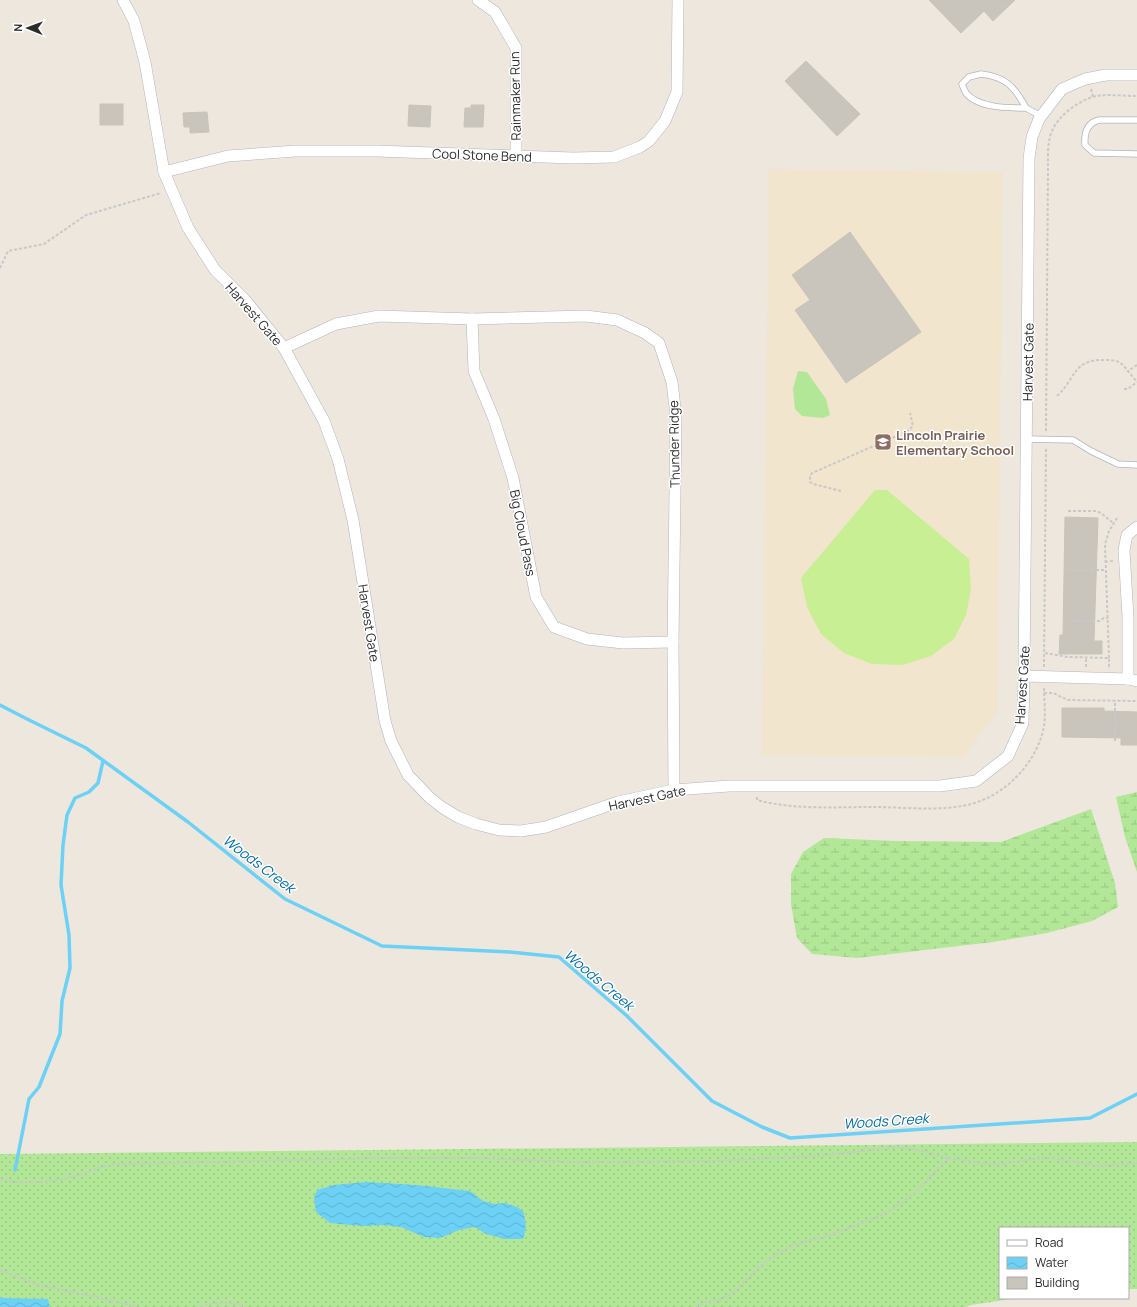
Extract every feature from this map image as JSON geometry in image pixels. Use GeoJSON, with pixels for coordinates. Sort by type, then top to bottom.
{"type":"FeatureCollection","features":[{"type":"Feature","properties":{"kind":"street","name":"Harvest Gate"},"geometry":{"type":"LineString","coordinates":[[123,0],[134,21],[145,62],[164,172],[188,228],[216,270],[246,301],[284,348],[324,421],[338,459],[353,520],[385,721],[391,741],[400,761],[408,775],[438,805],[458,817],[476,824],[500,830],[521,831],[546,827],[618,802],[674,790],[729,786],[940,786],[976,780],[1008,756],[1022,723],[1024,676],[1029,158],[1032,137],[1041,116],[1062,89],[1085,79],[1106,75],[1137,75]]}},
{"type":"Feature","properties":{"kind":"street","name":"Rainmaker Run"},"geometry":{"type":"LineString","coordinates":[[478,0],[495,12],[516,48],[516,157]]}},
{"type":"Feature","properties":{"kind":"street","name":"Cool Stone Bend"},"geometry":{"type":"LineString","coordinates":[[164,172],[228,156],[296,151],[377,151],[516,157],[614,157],[640,147],[649,141],[665,121],[677,92],[678,0]]}},
{"type":"Feature","properties":{"kind":"street","name":"Thunder Ridge"},"geometry":{"type":"LineString","coordinates":[[284,348],[336,324],[379,316],[472,319],[586,316],[617,320],[645,333],[659,343],[672,382],[676,416],[673,642],[674,790]]}},
{"type":"Feature","properties":{"kind":"street","name":"Big Cloud Pass"},"geometry":{"type":"LineString","coordinates":[[472,319],[474,370],[494,420],[513,478],[536,597],[554,627],[587,639],[623,643],[673,642]]}},
{"type":"Feature","properties":{"kind":"street"},"geometry":{"type":"LineString","coordinates":[[1024,676],[1067,676],[1132,680],[1124,550],[1127,535],[1137,527]]}},
{"type":"Feature","properties":{"kind":"lane"},"geometry":{"type":"LineString","coordinates":[[1026,108],[1017,93],[1007,82],[994,75],[981,74],[969,77],[962,84],[966,92],[974,99],[986,104],[1011,108],[1026,108],[1041,116]]}},
{"type":"Feature","properties":{"kind":"lane"},"geometry":{"type":"LineString","coordinates":[[1137,120],[1093,121],[1088,127],[1084,139],[1085,145],[1094,153],[1137,154]]}},
{"type":"Feature","properties":{"kind":"lane"},"geometry":{"type":"LineString","coordinates":[[1027,439],[1073,440],[1091,451],[1118,464],[1137,465]]}},
{"type":"Feature","properties":{"kind":"path"},"geometry":{"type":"LineString","coordinates":[[1091,89],[1093,97]]}},
{"type":"Feature","properties":{"kind":"path"},"geometry":{"type":"LineString","coordinates":[[757,800],[786,806],[937,808],[963,806],[984,799],[1004,788],[1022,773],[1035,752],[1041,738],[1044,725],[1049,145],[1052,130],[1060,118],[1082,101],[1096,96],[1137,96]]}},
{"type":"Feature","properties":{"kind":"path"},"geometry":{"type":"LineString","coordinates":[[0,268],[8,251],[44,244],[86,215],[172,190]]}},
{"type":"Feature","properties":{"kind":"path"},"geometry":{"type":"LineString","coordinates":[[1057,396],[1061,393],[1077,369],[1089,361],[1096,360],[1117,360],[1122,363],[1137,382],[1124,389]]}},
{"type":"Feature","properties":{"kind":"path"},"geometry":{"type":"LineString","coordinates":[[1128,371],[1137,365]]}},
{"type":"Feature","properties":{"kind":"path"},"geometry":{"type":"LineString","coordinates":[[841,491],[813,484],[810,482],[810,476],[812,473],[908,431],[913,426],[910,414]]}},
{"type":"Feature","properties":{"kind":"path"},"geometry":{"type":"LineString","coordinates":[[1068,511],[1096,511],[1114,523]]}},
{"type":"Feature","properties":{"kind":"path"},"geometry":{"type":"LineString","coordinates":[[1109,670],[1105,544],[1109,531],[1117,518]]}},
{"type":"Feature","properties":{"kind":"path"},"geometry":{"type":"LineString","coordinates":[[1105,562],[1117,561]]}},
{"type":"Feature","properties":{"kind":"path"},"geometry":{"type":"LineString","coordinates":[[1066,570],[1105,570]]}},
{"type":"Feature","properties":{"kind":"path"},"geometry":{"type":"LineString","coordinates":[[1067,620],[1099,621],[1104,618],[1108,618]]}},
{"type":"Feature","properties":{"kind":"path"},"geometry":{"type":"LineString","coordinates":[[1044,653],[1068,657],[1109,658]]}},
{"type":"Feature","properties":{"kind":"path"},"geometry":{"type":"LineString","coordinates":[[1086,657],[1086,670]]}},
{"type":"Feature","properties":{"kind":"path"},"geometry":{"type":"LineString","coordinates":[[1044,693],[1053,693],[1068,700],[1137,701]]}},
{"type":"Feature","properties":{"kind":"path"},"geometry":{"type":"LineString","coordinates":[[1115,700],[1115,741]]}},
{"type":"Feature","properties":{"kind":"path"},"geometry":{"type":"LineString","coordinates":[[0,1179],[10,1182],[28,1182],[60,1179],[76,1176],[103,1166],[117,1164],[384,1158],[582,1162],[710,1161],[818,1156],[897,1147],[919,1150],[948,1158],[996,1165],[1050,1158],[1099,1166],[1137,1163]]}},
{"type":"Feature","properties":{"kind":"path"},"geometry":{"type":"LineString","coordinates":[[696,1307],[704,1302],[720,1300],[733,1293],[757,1269],[771,1258],[788,1248],[862,1223],[880,1216],[897,1206],[916,1192],[948,1158]]}},
{"type":"Feature","properties":{"kind":"path"},"geometry":{"type":"LineString","coordinates":[[0,1270],[39,1285],[96,1296],[136,1307]]}},
{"type":"Feature","properties":{"kind":"path"},"geometry":{"type":"LineString","coordinates":[[200,1307],[220,1302],[232,1303],[245,1307]]}},
{"type":"Feature","properties":{"kind":"shaded area","name":"Lincoln Prairie Elementary School"},"geometry":{"type":"Polygon","coordinates":[[[769,169],[1003,172],[997,713],[963,757],[762,755],[769,169]]]}},
{"type":"Feature","properties":{"kind":"green space"},"geometry":{"type":"Polygon","coordinates":[[[798,371],[807,372],[826,399],[830,415],[823,418],[802,416],[795,409],[793,389],[798,371]]]}},
{"type":"Feature","properties":{"kind":"green space"},"geometry":{"type":"Polygon","coordinates":[[[875,490],[887,490],[969,559],[971,589],[966,615],[954,639],[931,656],[902,665],[872,664],[844,653],[821,634],[807,607],[801,578],[875,490]]]}},
{"type":"Feature","properties":{"kind":"green space"},"geometry":{"type":"Polygon","coordinates":[[[1137,792],[1137,872],[1125,837],[1116,797],[1137,792]]]}},
{"type":"Feature","properties":{"kind":"green space"},"geometry":{"type":"Polygon","coordinates":[[[1091,809],[1115,883],[1118,907],[1092,921],[1047,933],[993,942],[857,958],[812,954],[797,938],[791,904],[791,874],[803,852],[824,838],[896,841],[1001,842],[1091,809]]]}},
{"type":"Feature","properties":{"kind":"green space"},"geometry":{"type":"Polygon","coordinates":[[[1137,1142],[1137,1289],[1129,1289],[1129,1227],[999,1227],[999,1299],[1011,1299],[966,1307],[0,1307],[0,1154],[1137,1142]]]}},
{"type":"Feature","properties":{"kind":"water"},"geometry":{"type":"Polygon","coordinates":[[[366,1182],[416,1185],[470,1191],[483,1201],[495,1204],[505,1203],[517,1207],[523,1211],[525,1218],[526,1228],[523,1239],[505,1239],[486,1234],[475,1227],[459,1230],[440,1238],[424,1237],[401,1227],[330,1223],[316,1212],[314,1198],[317,1190],[334,1185],[366,1182]]]}},
{"type":"Feature","properties":{"kind":"water"},"geometry":{"type":"Polygon","coordinates":[[[0,1297],[48,1299],[50,1307],[0,1307],[0,1297]]]}},
{"type":"Feature","properties":{"kind":"building"},"geometry":{"type":"Polygon","coordinates":[[[929,0],[1015,0],[993,21],[984,11],[961,33],[929,0]]]}},
{"type":"Feature","properties":{"kind":"building"},"geometry":{"type":"Polygon","coordinates":[[[806,61],[860,114],[837,136],[785,81],[806,61]]]}},
{"type":"Feature","properties":{"kind":"building"},"geometry":{"type":"Polygon","coordinates":[[[100,104],[123,104],[123,125],[100,125],[100,104]]]}},
{"type":"Feature","properties":{"kind":"building"},"geometry":{"type":"Polygon","coordinates":[[[409,105],[431,106],[430,127],[408,126],[409,105]]]}},
{"type":"Feature","properties":{"kind":"building"},"geometry":{"type":"Polygon","coordinates":[[[471,105],[484,105],[483,127],[464,127],[465,108],[471,108],[471,105]]]}},
{"type":"Feature","properties":{"kind":"building"},"geometry":{"type":"Polygon","coordinates":[[[207,112],[209,132],[190,133],[190,127],[184,127],[183,113],[207,112]]]}},
{"type":"Feature","properties":{"kind":"building"},"geometry":{"type":"Polygon","coordinates":[[[850,232],[921,332],[846,383],[795,310],[810,300],[792,275],[850,232]]]}},
{"type":"Feature","properties":{"kind":"building"},"geometry":{"type":"Polygon","coordinates":[[[1065,517],[1098,518],[1094,641],[1102,641],[1102,654],[1059,654],[1060,635],[1063,635],[1065,517]]]}},
{"type":"Feature","properties":{"kind":"building"},"geometry":{"type":"Polygon","coordinates":[[[1062,708],[1104,708],[1104,711],[1137,712],[1137,745],[1121,745],[1121,738],[1062,737],[1062,708]]]}},
{"type":"Feature","properties":{"kind":"waterway","name":"Woods Creek"},"geometry":{"type":"LineString","coordinates":[[0,705],[86,748],[188,822],[285,899],[382,946],[510,952],[559,957],[627,1016],[712,1101],[762,1127],[790,1138],[1090,1118],[1137,1094]]}},
{"type":"Feature","properties":{"kind":"waterway"},"geometry":{"type":"LineString","coordinates":[[15,1170],[29,1099],[39,1087],[60,1034],[62,1001],[70,968],[69,935],[61,885],[63,845],[67,815],[75,798],[89,792],[98,783],[103,761]]}},
{"type":"Feature","properties":{"kind":"place","name":"Lincoln Prairie Elementary School"},"geometry":{"type":"Point","coordinates":[883,442]}}]}
